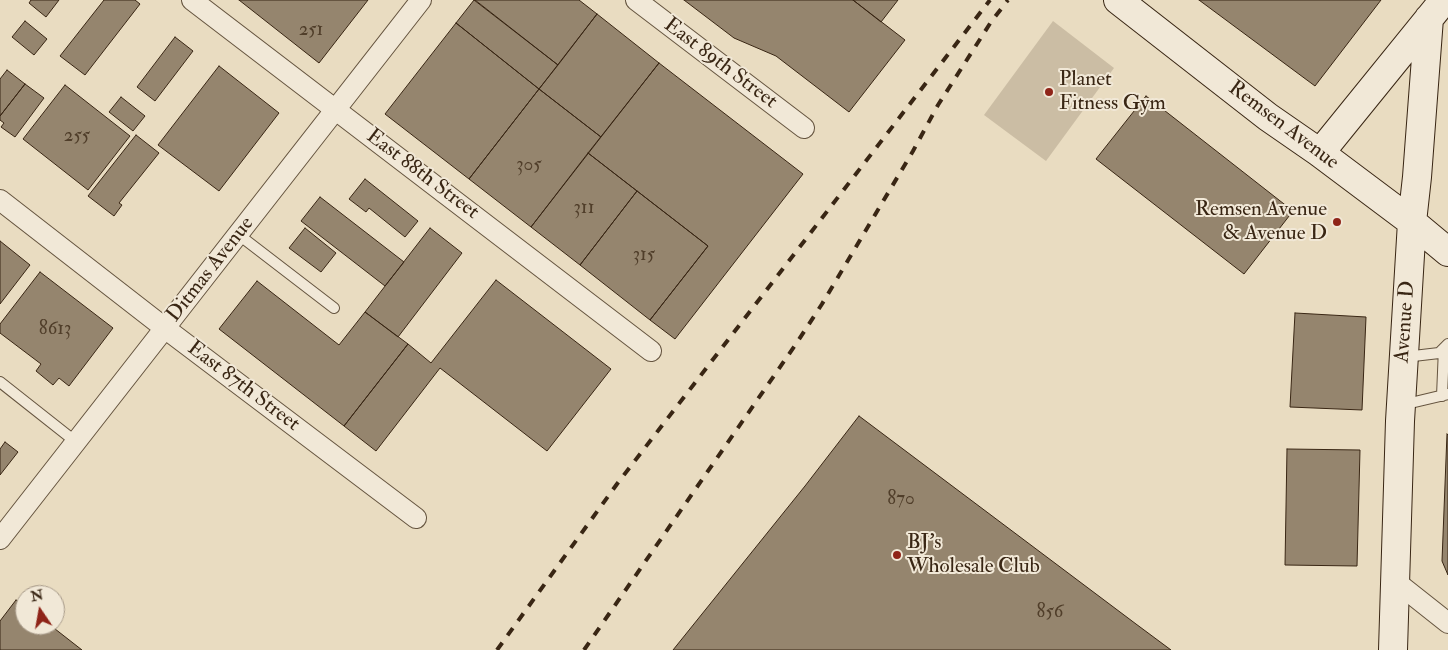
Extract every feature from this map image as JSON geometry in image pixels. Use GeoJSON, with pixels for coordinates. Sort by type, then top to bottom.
{"type":"FeatureCollection","features":[{"type":"Feature","properties":{"kind":"main road","name":"Remsen Avenue"},"geometry":{"type":"LineString","coordinates":[[1118,0],[1268,117],[1320,153],[1412,222],[1448,252]]}},
{"type":"Feature","properties":{"kind":"main road"},"geometry":{"type":"LineString","coordinates":[[1320,153],[1436,9]]}},
{"type":"Feature","properties":{"kind":"main road","name":"Avenue D"},"geometry":{"type":"LineString","coordinates":[[1393,650],[1401,405],[1412,222],[1436,9]]}},
{"type":"Feature","properties":{"kind":"street","name":"East 88th Street"},"geometry":{"type":"LineString","coordinates":[[192,0],[651,351]]}},
{"type":"Feature","properties":{"kind":"street","name":"Ditmas Avenue"},"geometry":{"type":"LineString","coordinates":[[0,539],[166,329],[421,0]]}},
{"type":"Feature","properties":{"kind":"street","name":"East 89th Street"},"geometry":{"type":"LineString","coordinates":[[636,0],[804,128]]}},
{"type":"Feature","properties":{"kind":"street","name":"East 87th Street"},"geometry":{"type":"LineString","coordinates":[[0,200],[166,329],[416,518]]}},
{"type":"Feature","properties":{"kind":"street"},"geometry":{"type":"LineString","coordinates":[[1396,581],[1448,623]]}},
{"type":"Feature","properties":{"kind":"lane"},"geometry":{"type":"LineString","coordinates":[[239,235],[334,308]]}},
{"type":"Feature","properties":{"kind":"lane"},"geometry":{"type":"LineString","coordinates":[[1404,358],[1439,353],[1446,346]]}},
{"type":"Feature","properties":{"kind":"lane"},"geometry":{"type":"LineString","coordinates":[[1401,405],[1445,395],[1446,346]]}},
{"type":"Feature","properties":{"kind":"lane"},"geometry":{"type":"LineString","coordinates":[[0,382],[76,442]]}},
{"type":"Feature","properties":{"kind":"shaded area","name":"Planet Fitness Gym"},"geometry":{"type":"Polygon","coordinates":[[[1053,21],[1114,68],[1046,161],[984,115],[1053,21]]]}},
{"type":"Feature","properties":{"kind":"building"},"geometry":{"type":"Polygon","coordinates":[[[31,0],[59,0],[46,17],[29,3],[31,0]]]}},
{"type":"Feature","properties":{"kind":"building"},"geometry":{"type":"Polygon","coordinates":[[[104,0],[135,0],[140,4],[85,75],[60,56],[104,0]]]}},
{"type":"Feature","properties":{"kind":"building"},"geometry":{"type":"Polygon","coordinates":[[[239,0],[368,0],[319,63],[239,0]]]}},
{"type":"Feature","properties":{"kind":"building"},"geometry":{"type":"Polygon","coordinates":[[[474,0],[558,65],[539,89],[456,23],[474,0]]]}},
{"type":"Feature","properties":{"kind":"building"},"geometry":{"type":"Polygon","coordinates":[[[475,0],[579,0],[597,14],[558,65],[475,0]]]}},
{"type":"Feature","properties":{"kind":"building"},"geometry":{"type":"Polygon","coordinates":[[[684,0],[853,0],[905,40],[849,112],[776,56],[734,38],[684,0]]]}},
{"type":"Feature","properties":{"kind":"building"},"geometry":{"type":"Polygon","coordinates":[[[853,0],[898,0],[881,22],[853,0]]]}},
{"type":"Feature","properties":{"kind":"building"},"geometry":{"type":"Polygon","coordinates":[[[1199,0],[1381,0],[1315,86],[1199,0]]]}},
{"type":"Feature","properties":{"kind":"building"},"geometry":{"type":"Polygon","coordinates":[[[597,14],[659,63],[601,137],[539,89],[597,14]]]}},
{"type":"Feature","properties":{"kind":"building"},"geometry":{"type":"Polygon","coordinates":[[[25,21],[47,39],[34,55],[12,37],[25,21]]]}},
{"type":"Feature","properties":{"kind":"building"},"geometry":{"type":"Polygon","coordinates":[[[456,23],[539,89],[469,179],[385,114],[456,23]]]}},
{"type":"Feature","properties":{"kind":"building"},"geometry":{"type":"Polygon","coordinates":[[[175,37],[193,51],[155,101],[137,87],[175,37]]]}},
{"type":"Feature","properties":{"kind":"building"},"geometry":{"type":"Polygon","coordinates":[[[659,63],[803,174],[675,339],[650,320],[708,246],[588,153],[659,63]]]}},
{"type":"Feature","properties":{"kind":"building"},"geometry":{"type":"Polygon","coordinates":[[[219,66],[279,113],[219,191],[158,145],[219,66]]]}},
{"type":"Feature","properties":{"kind":"building"},"geometry":{"type":"Polygon","coordinates":[[[7,70],[25,84],[0,116],[0,79],[7,70]]]}},
{"type":"Feature","properties":{"kind":"building"},"geometry":{"type":"Polygon","coordinates":[[[25,84],[44,98],[15,137],[1,127],[4,123],[0,120],[0,116],[25,84]]]}},
{"type":"Feature","properties":{"kind":"building"},"geometry":{"type":"Polygon","coordinates":[[[65,85],[130,136],[88,190],[23,139],[65,85]]]}},
{"type":"Feature","properties":{"kind":"building"},"geometry":{"type":"Polygon","coordinates":[[[539,89],[601,137],[531,227],[469,179],[539,89]]]}},
{"type":"Feature","properties":{"kind":"building"},"geometry":{"type":"Polygon","coordinates":[[[1146,96],[1293,211],[1244,274],[1096,159],[1146,96]]]}},
{"type":"Feature","properties":{"kind":"building"},"geometry":{"type":"Polygon","coordinates":[[[121,97],[145,116],[133,131],[109,112],[121,97]]]}},
{"type":"Feature","properties":{"kind":"building"},"geometry":{"type":"Polygon","coordinates":[[[136,135],[159,153],[119,203],[122,205],[114,216],[88,196],[136,135]]]}},
{"type":"Feature","properties":{"kind":"building"},"geometry":{"type":"Polygon","coordinates":[[[588,153],[637,191],[580,265],[531,227],[588,153]]]}},
{"type":"Feature","properties":{"kind":"building"},"geometry":{"type":"Polygon","coordinates":[[[365,179],[418,221],[405,237],[369,208],[366,212],[349,199],[365,179]]]}},
{"type":"Feature","properties":{"kind":"building"},"geometry":{"type":"Polygon","coordinates":[[[637,191],[708,246],[650,320],[580,265],[637,191]]]}},
{"type":"Feature","properties":{"kind":"building"},"geometry":{"type":"Polygon","coordinates":[[[320,197],[404,262],[385,286],[301,221],[320,197]]]}},
{"type":"Feature","properties":{"kind":"building"},"geometry":{"type":"Polygon","coordinates":[[[305,228],[336,253],[321,272],[289,248],[305,228]]]}},
{"type":"Feature","properties":{"kind":"building"},"geometry":{"type":"Polygon","coordinates":[[[430,228],[462,253],[398,337],[365,312],[430,228]]]}},
{"type":"Feature","properties":{"kind":"building"},"geometry":{"type":"Polygon","coordinates":[[[0,241],[30,265],[0,304],[0,241]]]}},
{"type":"Feature","properties":{"kind":"building"},"geometry":{"type":"Polygon","coordinates":[[[40,272],[113,328],[69,386],[59,378],[53,385],[36,371],[41,364],[0,333],[0,324],[40,272]]]}},
{"type":"Feature","properties":{"kind":"building"},"geometry":{"type":"Polygon","coordinates":[[[496,280],[611,369],[547,451],[440,368],[376,451],[344,426],[408,344],[431,363],[496,280]]]}},
{"type":"Feature","properties":{"kind":"building"},"geometry":{"type":"Polygon","coordinates":[[[257,281],[339,345],[365,312],[408,344],[344,426],[219,329],[257,281]]]}},
{"type":"Feature","properties":{"kind":"building"},"geometry":{"type":"Polygon","coordinates":[[[1295,313],[1366,317],[1362,410],[1290,407],[1295,313]]]}},
{"type":"Feature","properties":{"kind":"building","name":"BJ's Wholesale Club"},"geometry":{"type":"Polygon","coordinates":[[[859,416],[1171,650],[673,650],[859,416]]]}},
{"type":"Feature","properties":{"kind":"building"},"geometry":{"type":"Polygon","coordinates":[[[1448,435],[1448,575],[1442,561],[1448,435]]]}},
{"type":"Feature","properties":{"kind":"building"},"geometry":{"type":"Polygon","coordinates":[[[5,442],[18,452],[0,475],[0,449],[5,442]]]}},
{"type":"Feature","properties":{"kind":"building"},"geometry":{"type":"Polygon","coordinates":[[[1287,449],[1360,450],[1357,566],[1285,565],[1287,449]]]}},
{"type":"Feature","properties":{"kind":"building"},"geometry":{"type":"Polygon","coordinates":[[[15,601],[15,635],[63,635],[82,650],[0,650],[0,621],[15,601]]]}},
{"type":"Feature","properties":{"kind":"railway"},"geometry":{"type":"LineString","coordinates":[[497,650],[617,484],[990,0]]}},
{"type":"Feature","properties":{"kind":"railway"},"geometry":{"type":"LineString","coordinates":[[584,650],[796,344],[913,151],[938,105],[991,22],[1008,0]]}},
{"type":"Feature","properties":{"kind":"place","name":"Planet Fitness Gym"},"geometry":{"type":"Point","coordinates":[1049,92]}},
{"type":"Feature","properties":{"kind":"place","name":"Remsen Avenue & Avenue D"},"geometry":{"type":"Point","coordinates":[1337,222]}},
{"type":"Feature","properties":{"kind":"place","name":"BJ's Wholesale Club"},"geometry":{"type":"Point","coordinates":[897,555]}}]}
